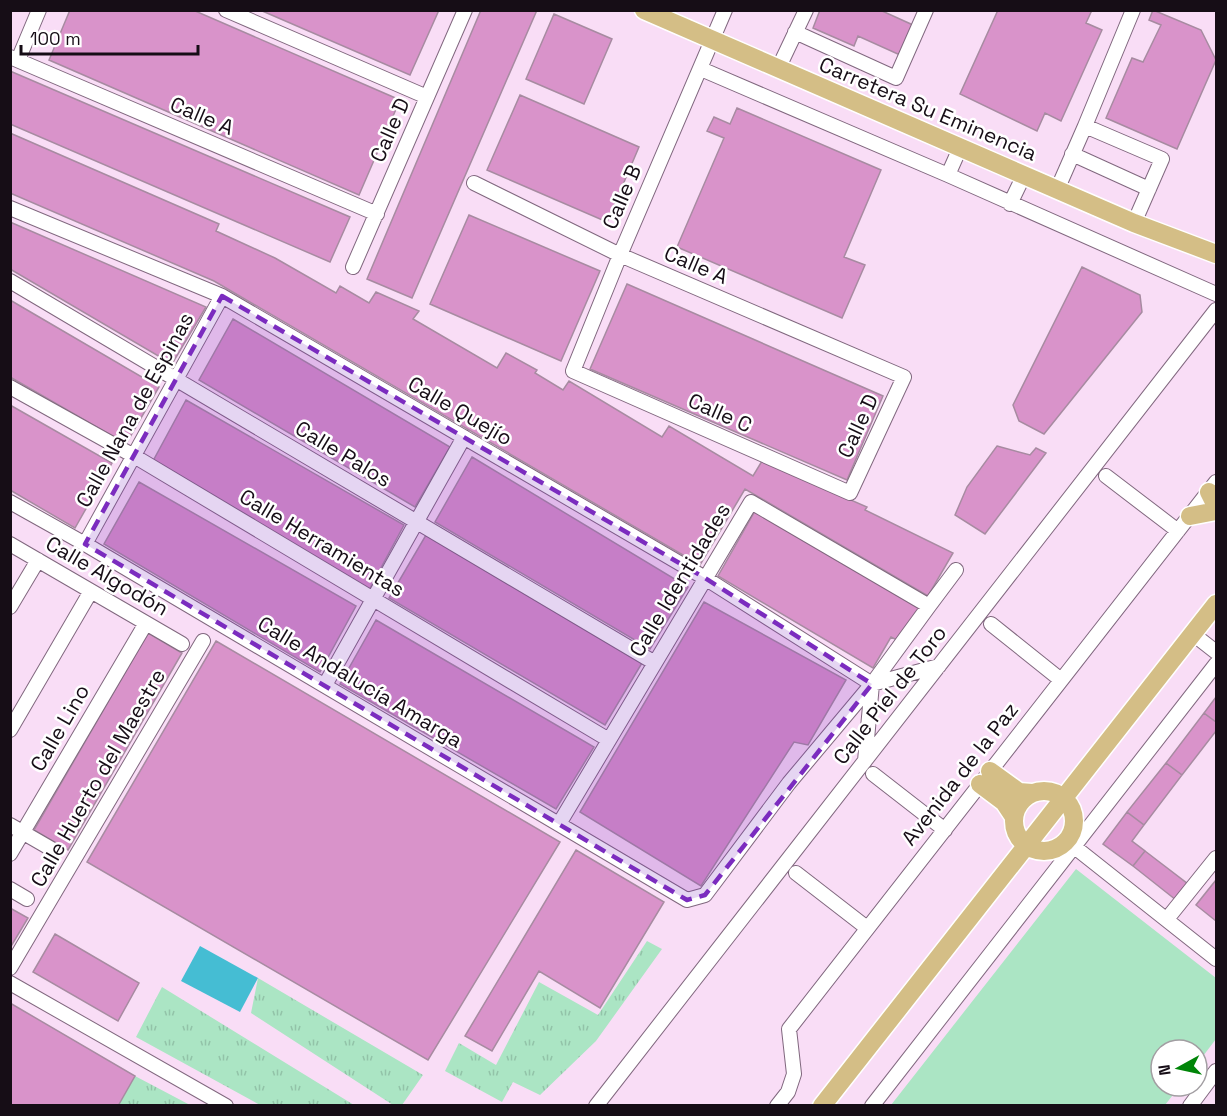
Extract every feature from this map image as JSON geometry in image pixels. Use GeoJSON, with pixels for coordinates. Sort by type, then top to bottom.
{"type":"FeatureCollection","features":[{"type":"Feature","properties":{"kind":"main road","name":"Carretera Su Eminencia"},"geometry":{"type":"LineString","coordinates":[[644,10],[1134,223],[1216,254]]}},
{"type":"Feature","properties":{"kind":"main road","name":"Carretera Su Eminencia"},"geometry":{"type":"LineString","coordinates":[[1196,245],[1216,260]]}},
{"type":"Feature","properties":{"kind":"main road"},"geometry":{"type":"LineString","coordinates":[[1190,516],[1216,511]]}},
{"type":"Feature","properties":{"kind":"main road"},"geometry":{"type":"LineString","coordinates":[[822,1106],[1216,604]]}},
{"type":"Feature","properties":{"kind":"main road"},"geometry":{"type":"LineString","coordinates":[[985,778],[1019,792],[1053,792],[1064,798],[1073,813],[1071,844],[1042,852],[1026,846],[1018,837],[1014,828],[1017,807],[1032,793]]}},
{"type":"Feature","properties":{"kind":"main road"},"geometry":{"type":"LineString","coordinates":[[985,778],[1014,817]]}},
{"type":"Feature","properties":{"kind":"street"},"geometry":{"type":"LineString","coordinates":[[14,58],[39,10]]}},
{"type":"Feature","properties":{"kind":"street"},"geometry":{"type":"LineString","coordinates":[[226,10],[428,97]]}},
{"type":"Feature","properties":{"kind":"street","name":"Calle D"},"geometry":{"type":"LineString","coordinates":[[353,267],[465,10]]}},
{"type":"Feature","properties":{"kind":"street","name":"Calle B"},"geometry":{"type":"LineString","coordinates":[[573,371],[725,10]]}},
{"type":"Feature","properties":{"kind":"street"},"geometry":{"type":"LineString","coordinates":[[795,32],[896,78],[926,10]]}},
{"type":"Feature","properties":{"kind":"street"},"geometry":{"type":"LineString","coordinates":[[1057,190],[1133,10]]}},
{"type":"Feature","properties":{"kind":"street"},"geometry":{"type":"LineString","coordinates":[[778,69],[804,11]]}},
{"type":"Feature","properties":{"kind":"street","name":"Calle A"},"geometry":{"type":"LineString","coordinates":[[14,58],[377,214]]}},
{"type":"Feature","properties":{"kind":"street"},"geometry":{"type":"LineString","coordinates":[[701,69],[1216,294]]}},
{"type":"Feature","properties":{"kind":"street"},"geometry":{"type":"LineString","coordinates":[[1085,126],[1162,159],[1134,223]]}},
{"type":"Feature","properties":{"kind":"street"},"geometry":{"type":"LineString","coordinates":[[948,175],[960,148]]}},
{"type":"Feature","properties":{"kind":"street"},"geometry":{"type":"LineString","coordinates":[[1072,154],[1149,189]]}},
{"type":"Feature","properties":{"kind":"street"},"geometry":{"type":"LineString","coordinates":[[1011,204],[1024,176]]}},
{"type":"Feature","properties":{"kind":"street","name":"Calle A"},"geometry":{"type":"LineString","coordinates":[[474,183],[620,255],[904,377]]}},
{"type":"Feature","properties":{"kind":"street","name":"Calle Quejío"},"geometry":{"type":"LineString","coordinates":[[10,208],[222,296],[705,578],[872,684]]}},
{"type":"Feature","properties":{"kind":"street","name":"Calle Palos"},"geometry":{"type":"LineString","coordinates":[[10,281],[655,663]]}},
{"type":"Feature","properties":{"kind":"street","name":"Calle Nana de Espinas"},"geometry":{"type":"LineString","coordinates":[[85,544],[222,296]]}},
{"type":"Feature","properties":{"kind":"street","name":"Calle Piel de Toro"},"geometry":{"type":"LineString","coordinates":[[596,1106],[1216,310]]}},
{"type":"Feature","properties":{"kind":"street","name":"Calle C"},"geometry":{"type":"LineString","coordinates":[[573,371],[850,493]]}},
{"type":"Feature","properties":{"kind":"street","name":"Calle D"},"geometry":{"type":"LineString","coordinates":[[850,493],[904,377]]}},
{"type":"Feature","properties":{"kind":"street","name":"Calle Herramientas"},"geometry":{"type":"LineString","coordinates":[[10,387],[134,456],[609,740]]}},
{"type":"Feature","properties":{"kind":"street"},"geometry":{"type":"LineString","coordinates":[[325,685],[464,437]]}},
{"type":"Feature","properties":{"kind":"street"},"geometry":{"type":"LineString","coordinates":[[1106,476],[1178,531]]}},
{"type":"Feature","properties":{"kind":"street","name":"Avenida de la Paz"},"geometry":{"type":"LineString","coordinates":[[777,1106],[788,1092],[794,1074],[789,1029],[1178,531],[1214,493]]}},
{"type":"Feature","properties":{"kind":"street","name":"Calle Andalucía Amarga"},"geometry":{"type":"LineString","coordinates":[[10,502],[325,685],[687,900]]}},
{"type":"Feature","properties":{"kind":"street","name":"Calle Identidades"},"geometry":{"type":"LineString","coordinates":[[559,824],[751,502],[929,606]]}},
{"type":"Feature","properties":{"kind":"street","name":"Calle Algodón"},"geometry":{"type":"LineString","coordinates":[[10,544],[182,644]]}},
{"type":"Feature","properties":{"kind":"street"},"geometry":{"type":"LineString","coordinates":[[10,607],[38,560]]}},
{"type":"Feature","properties":{"kind":"street","name":"Calle Piel de Toro"},"geometry":{"type":"LineString","coordinates":[[687,900],[705,895],[789,783],[872,684],[956,570]]}},
{"type":"Feature","properties":{"kind":"street"},"geometry":{"type":"LineString","coordinates":[[10,729],[92,591]]}},
{"type":"Feature","properties":{"kind":"street","name":"Calle Lino"},"geometry":{"type":"LineString","coordinates":[[10,854],[146,623]]}},
{"type":"Feature","properties":{"kind":"street"},"geometry":{"type":"LineString","coordinates":[[991,624],[1061,680]]}},
{"type":"Feature","properties":{"kind":"street"},"geometry":{"type":"LineString","coordinates":[[1193,634],[1216,652]]}},
{"type":"Feature","properties":{"kind":"street","name":"Calle Huerto del Maestre"},"geometry":{"type":"LineString","coordinates":[[10,969],[203,640]]}},
{"type":"Feature","properties":{"kind":"street"},"geometry":{"type":"LineString","coordinates":[[872,1106],[1071,844],[1216,664]]}},
{"type":"Feature","properties":{"kind":"street"},"geometry":{"type":"LineString","coordinates":[[865,761],[872,684],[939,666]]}},
{"type":"Feature","properties":{"kind":"street"},"geometry":{"type":"LineString","coordinates":[[873,774],[945,830]]}},
{"type":"Feature","properties":{"kind":"street"},"geometry":{"type":"LineString","coordinates":[[10,825],[55,851]]}},
{"type":"Feature","properties":{"kind":"street"},"geometry":{"type":"LineString","coordinates":[[1071,844],[1216,959]]}},
{"type":"Feature","properties":{"kind":"street"},"geometry":{"type":"LineString","coordinates":[[1167,919],[1216,858]]}},
{"type":"Feature","properties":{"kind":"street"},"geometry":{"type":"LineString","coordinates":[[795,873],[867,928]]}},
{"type":"Feature","properties":{"kind":"street"},"geometry":{"type":"LineString","coordinates":[[10,889],[27,899]]}},
{"type":"Feature","properties":{"kind":"street"},"geometry":{"type":"LineString","coordinates":[[10,983],[226,1106]]}},
{"type":"Feature","properties":{"kind":"street"},"geometry":{"type":"LineString","coordinates":[[1190,1106],[1212,1087],[1216,1071]]}},
{"type":"Feature","properties":{"kind":"highlighted area"},"geometry":{"type":"Polygon","coordinates":[[[222,296],[705,578],[872,684],[705,895],[687,900],[85,544],[222,296]]]}},
{"type":"Feature","properties":{"kind":"green space"},"geometry":{"type":"Polygon","coordinates":[[[1076,869],[1216,978],[1216,1039],[1209,1048],[1209,1038],[1149,1038],[1149,1098],[1171,1098],[1165,1105],[891,1105],[1076,869]]]}},
{"type":"Feature","properties":{"kind":"green space"},"geometry":{"type":"Polygon","coordinates":[[[647,941],[662,949],[596,1041],[540,1095],[513,1082],[502,1102],[445,1071],[459,1043],[496,1065],[539,982],[598,1015],[647,941]]]}},
{"type":"Feature","properties":{"kind":"green space"},"geometry":{"type":"Polygon","coordinates":[[[258,978],[423,1075],[402,1105],[393,1105],[251,1013],[258,978]]]}},
{"type":"Feature","properties":{"kind":"green space"},"geometry":{"type":"Polygon","coordinates":[[[162,987],[354,1105],[260,1105],[136,1037],[162,987]]]}},
{"type":"Feature","properties":{"kind":"green space"},"geometry":{"type":"Polygon","coordinates":[[[135,1076],[190,1105],[118,1106],[135,1076]]]}},
{"type":"Feature","properties":{"kind":"water"},"geometry":{"type":"Polygon","coordinates":[[[200,946],[258,978],[240,1012],[181,981],[200,946]]]}},
{"type":"Feature","properties":{"kind":"building"},"geometry":{"type":"Polygon","coordinates":[[[70,10],[193,10],[400,100],[359,195],[49,60],[70,10]]]}},
{"type":"Feature","properties":{"kind":"building"},"geometry":{"type":"Polygon","coordinates":[[[260,10],[439,10],[410,75],[260,10]]]}},
{"type":"Feature","properties":{"kind":"building"},"geometry":{"type":"Polygon","coordinates":[[[481,10],[537,10],[412,298],[367,279],[481,10]]]}},
{"type":"Feature","properties":{"kind":"building"},"geometry":{"type":"Polygon","coordinates":[[[820,10],[880,10],[913,25],[900,55],[858,36],[854,46],[813,28],[820,10]]]}},
{"type":"Feature","properties":{"kind":"building"},"geometry":{"type":"Polygon","coordinates":[[[998,10],[1092,10],[1086,23],[1102,30],[1061,121],[1045,113],[1037,131],[960,94],[998,10]]]}},
{"type":"Feature","properties":{"kind":"building"},"geometry":{"type":"Polygon","coordinates":[[[1153,10],[1201,30],[1216,60],[1177,149],[1106,118],[1132,58],[1143,62],[1161,25],[1149,20],[1153,10]]]}},
{"type":"Feature","properties":{"kind":"building"},"geometry":{"type":"Polygon","coordinates":[[[554,14],[612,39],[584,104],[526,79],[554,14]]]}},
{"type":"Feature","properties":{"kind":"building"},"geometry":{"type":"Polygon","coordinates":[[[10,71],[350,217],[330,262],[10,124],[10,71]]]}},
{"type":"Feature","properties":{"kind":"building"},"geometry":{"type":"Polygon","coordinates":[[[520,95],[639,147],[607,222],[487,170],[520,95]]]}},
{"type":"Feature","properties":{"kind":"building"},"geometry":{"type":"Polygon","coordinates":[[[737,108],[881,170],[844,257],[865,265],[842,318],[677,247],[724,138],[707,131],[714,117],[730,124],[737,108]]]}},
{"type":"Feature","properties":{"kind":"building"},"geometry":{"type":"Polygon","coordinates":[[[10,133],[219,224],[216,231],[275,258],[336,293],[340,286],[369,303],[376,292],[419,311],[413,319],[497,368],[506,353],[537,370],[535,373],[563,390],[569,381],[662,437],[669,426],[753,476],[762,461],[867,507],[865,510],[953,553],[928,596],[745,489],[700,565],[214,281],[10,193],[10,133]]]}},
{"type":"Feature","properties":{"kind":"building"},"geometry":{"type":"Polygon","coordinates":[[[469,215],[600,271],[561,361],[430,304],[469,215]]]}},
{"type":"Feature","properties":{"kind":"building"},"geometry":{"type":"Polygon","coordinates":[[[10,222],[206,307],[172,364],[10,269],[10,222]]]}},
{"type":"Feature","properties":{"kind":"building"},"geometry":{"type":"Polygon","coordinates":[[[1082,267],[1140,295],[1142,312],[1044,434],[1019,421],[1013,405],[1082,267]]]}},
{"type":"Feature","properties":{"kind":"building"},"geometry":{"type":"Polygon","coordinates":[[[627,284],[883,396],[847,480],[590,369],[627,284]]]}},
{"type":"Feature","properties":{"kind":"building"},"geometry":{"type":"Polygon","coordinates":[[[10,300],[159,387],[126,444],[10,377],[10,300]]]}},
{"type":"Feature","properties":{"kind":"building"},"geometry":{"type":"Polygon","coordinates":[[[233,319],[450,447],[415,507],[199,380],[233,319]]]}},
{"type":"Feature","properties":{"kind":"building"},"geometry":{"type":"Polygon","coordinates":[[[186,400],[404,525],[369,590],[153,461],[186,400]]]}},
{"type":"Feature","properties":{"kind":"building"},"geometry":{"type":"Polygon","coordinates":[[[10,405],[112,463],[75,528],[10,490],[10,405]]]}},
{"type":"Feature","properties":{"kind":"building"},"geometry":{"type":"Polygon","coordinates":[[[997,446],[1030,455],[1036,448],[1046,453],[985,534],[955,515],[967,487],[997,446]]]}},
{"type":"Feature","properties":{"kind":"building"},"geometry":{"type":"Polygon","coordinates":[[[472,457],[688,587],[650,649],[435,522],[472,457]]]}},
{"type":"Feature","properties":{"kind":"building"},"geometry":{"type":"Polygon","coordinates":[[[139,482],[356,606],[320,672],[104,544],[139,482]]]}},
{"type":"Feature","properties":{"kind":"building"},"geometry":{"type":"Polygon","coordinates":[[[755,511],[919,608],[899,641],[891,637],[873,668],[718,576],[755,511]]]}},
{"type":"Feature","properties":{"kind":"building"},"geometry":{"type":"Polygon","coordinates":[[[426,535],[642,663],[605,725],[389,598],[426,535]]]}},
{"type":"Feature","properties":{"kind":"building"},"geometry":{"type":"Polygon","coordinates":[[[704,602],[846,680],[808,745],[794,742],[701,886],[580,812],[704,602]]]}},
{"type":"Feature","properties":{"kind":"building"},"geometry":{"type":"Polygon","coordinates":[[[376,620],[594,747],[556,809],[340,684],[376,620]]]}},
{"type":"Feature","properties":{"kind":"building"},"geometry":{"type":"Polygon","coordinates":[[[148,633],[182,653],[68,850],[34,830],[148,633]]]}},
{"type":"Feature","properties":{"kind":"building"},"geometry":{"type":"Polygon","coordinates":[[[216,641],[560,842],[428,1060],[87,862],[216,641]]]}},
{"type":"Feature","properties":{"kind":"building"},"geometry":{"type":"Polygon","coordinates":[[[1216,697],[1216,722],[1204,713],[1216,697]]]}},
{"type":"Feature","properties":{"kind":"building"},"geometry":{"type":"Polygon","coordinates":[[[1204,713],[1216,722],[1216,731],[1182,775],[1166,763],[1204,713]]]}},
{"type":"Feature","properties":{"kind":"building"},"geometry":{"type":"Polygon","coordinates":[[[1166,763],[1182,775],[1144,825],[1127,812],[1166,763]]]}},
{"type":"Feature","properties":{"kind":"building"},"geometry":{"type":"Polygon","coordinates":[[[1127,812],[1144,825],[1132,841],[1145,851],[1133,866],[1103,844],[1127,812]]]}},
{"type":"Feature","properties":{"kind":"building"},"geometry":{"type":"Polygon","coordinates":[[[576,850],[664,902],[600,1008],[539,971],[492,1051],[465,1036],[576,850]]]}},
{"type":"Feature","properties":{"kind":"building"},"geometry":{"type":"Polygon","coordinates":[[[1145,851],[1188,884],[1176,900],[1133,866],[1145,851]]]}},
{"type":"Feature","properties":{"kind":"building"},"geometry":{"type":"Polygon","coordinates":[[[1216,880],[1216,921],[1196,905],[1216,880]]]}},
{"type":"Feature","properties":{"kind":"building"},"geometry":{"type":"Polygon","coordinates":[[[10,908],[28,918],[10,948],[10,908]]]}},
{"type":"Feature","properties":{"kind":"building"},"geometry":{"type":"Polygon","coordinates":[[[55,934],[139,983],[118,1021],[33,972],[55,934]]]}},
{"type":"Feature","properties":{"kind":"building"},"geometry":{"type":"Polygon","coordinates":[[[10,1003],[135,1076],[118,1106],[10,1106],[10,1003]]]}}]}
